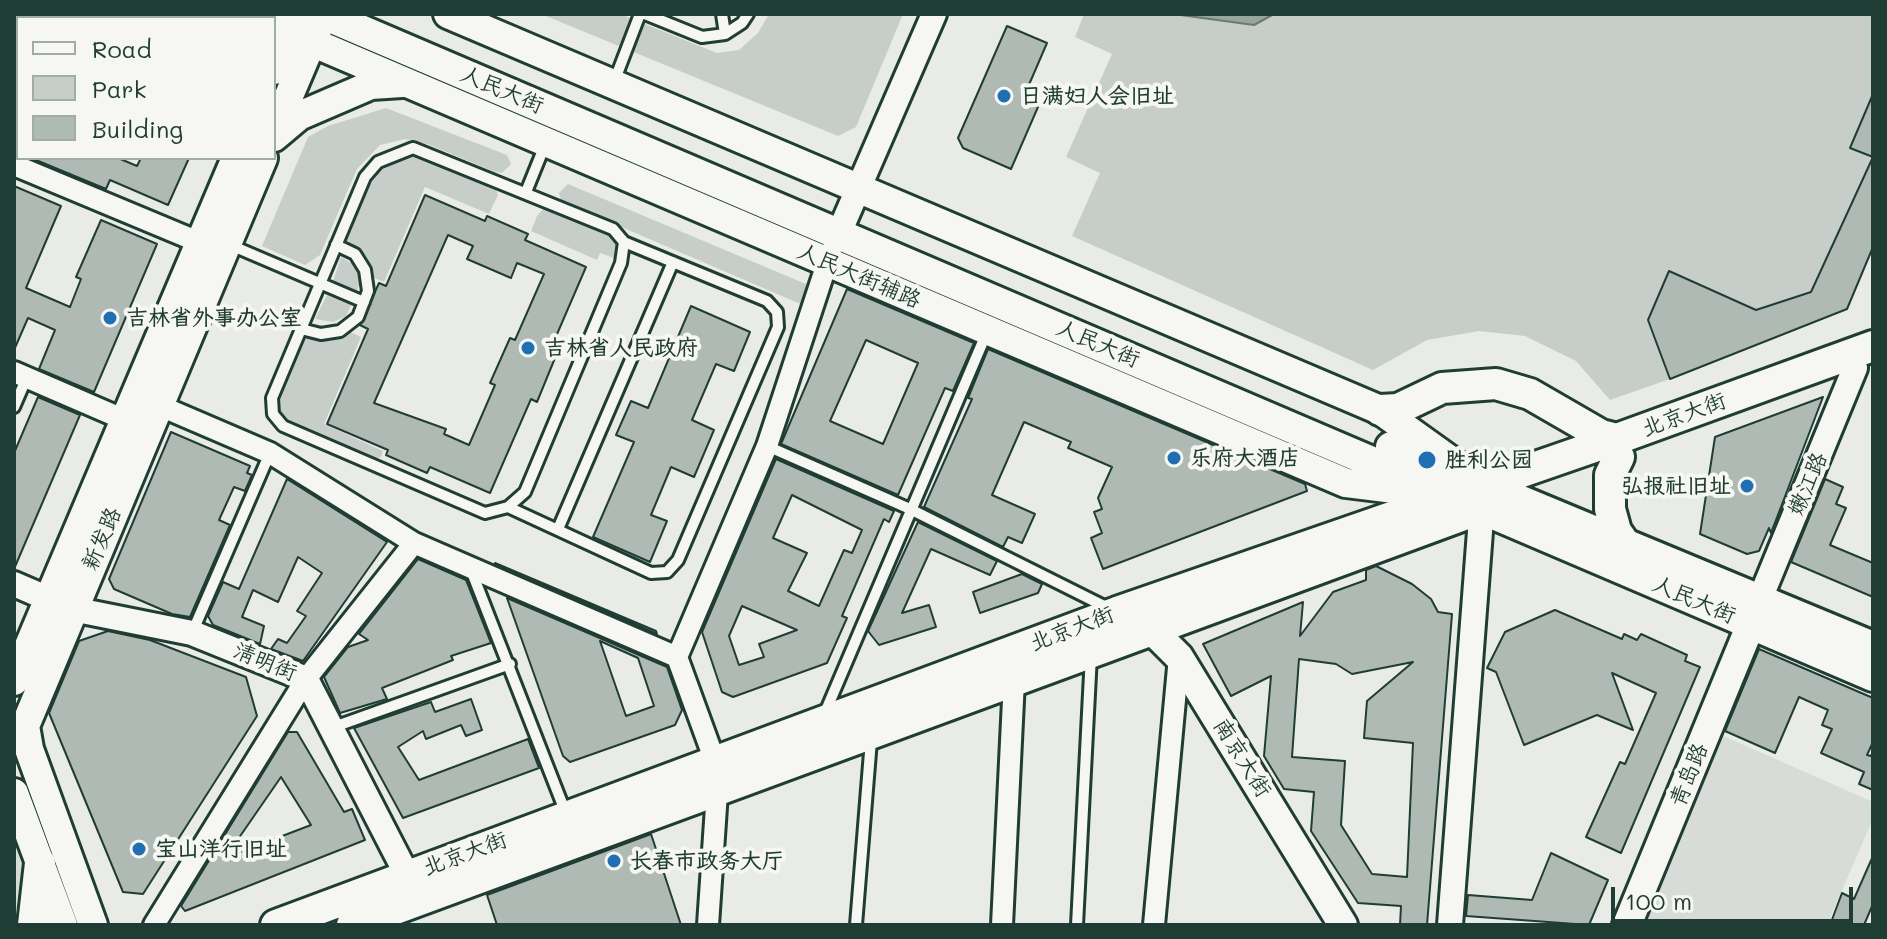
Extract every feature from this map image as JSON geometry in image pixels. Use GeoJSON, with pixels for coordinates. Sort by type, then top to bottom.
{"type":"FeatureCollection","features":[{"type":"Feature","properties":{"kind":"main road","name":"人民大街"},"geometry":{"type":"LineString","coordinates":[[323,14],[843,225],[1755,612],[1873,647]]}},
{"type":"Feature","properties":{"kind":"main road"},"geometry":{"type":"LineString","coordinates":[[276,66],[293,29],[323,14]]}},
{"type":"Feature","properties":{"kind":"main road","name":"人民大街"},"geometry":{"type":"LineString","coordinates":[[370,14],[1451,496],[1483,497]]}},
{"type":"Feature","properties":{"kind":"main road"},"geometry":{"type":"LineString","coordinates":[[448,14],[1380,410],[1483,497]]}},
{"type":"Feature","properties":{"kind":"main road"},"geometry":{"type":"LineString","coordinates":[[276,123],[293,29]]}},
{"type":"Feature","properties":{"kind":"main road","name":"人民大街辅路"},"geometry":{"type":"LineString","coordinates":[[293,29],[407,83],[546,143],[1346,483],[1451,496]]}},
{"type":"Feature","properties":{"kind":"main road"},"geometry":{"type":"LineString","coordinates":[[276,133],[299,116],[371,85],[389,81],[407,83]]}},
{"type":"Feature","properties":{"kind":"main road","name":"新发路"},"geometry":{"type":"LineString","coordinates":[[14,681],[60,604],[158,405],[214,243],[235,160]]}},
{"type":"Feature","properties":{"kind":"main road","name":"新发路"},"geometry":{"type":"LineString","coordinates":[[93,925],[29,749],[25,726],[60,604],[125,420],[214,243],[262,160]]}},
{"type":"Feature","properties":{"kind":"main road","name":"北京大街"},"geometry":{"type":"LineString","coordinates":[[276,925],[567,817],[871,734],[1151,629],[1483,497],[1869,353]]}},
{"type":"Feature","properties":{"kind":"main road"},"geometry":{"type":"LineString","coordinates":[[1380,410],[1398,409],[1442,388],[1496,384],[1530,394],[1618,448],[1610,475],[1610,509],[1616,531],[1623,541]]}},
{"type":"Feature","properties":{"kind":"main road","name":"北京大街"},"geometry":{"type":"LineString","coordinates":[[1483,497],[1513,496],[1618,448]]}},
{"type":"Feature","properties":{"kind":"main road","name":"北京大街"},"geometry":{"type":"LineString","coordinates":[[352,925],[716,778],[819,726],[1117,612],[1451,496]]}},
{"type":"Feature","properties":{"kind":"main road","name":"人民大街"},"geometry":{"type":"LineString","coordinates":[[1513,496],[1623,541],[1873,676]]}},
{"type":"Feature","properties":{"kind":"main road","name":"南京大街"},"geometry":{"type":"LineString","coordinates":[[1117,612],[1151,629],[1179,657],[1343,925]]}},
{"type":"Feature","properties":{"kind":"main road","name":"青岛路"},"geometry":{"type":"LineString","coordinates":[[1627,925],[1755,612]]}},
{"type":"Feature","properties":{"kind":"main road"},"geometry":{"type":"LineString","coordinates":[[14,793],[63,925]]}},
{"type":"Feature","properties":{"kind":"main road"},"geometry":{"type":"LineString","coordinates":[[33,925],[40,863]]}},
{"type":"Feature","properties":{"kind":"street"},"geometry":{"type":"LineString","coordinates":[[708,925],[716,778],[677,657],[767,446],[827,262],[934,14]]}},
{"type":"Feature","properties":{"kind":"street"},"geometry":{"type":"LineString","coordinates":[[14,165],[214,243]]}},
{"type":"Feature","properties":{"kind":"street","name":"嫩江路"},"geometry":{"type":"LineString","coordinates":[[1755,612],[1869,353]]}},
{"type":"Feature","properties":{"kind":"street"},"geometry":{"type":"LineString","coordinates":[[20,375],[125,420]]}},
{"type":"Feature","properties":{"kind":"street"},"geometry":{"type":"LineString","coordinates":[[158,405],[270,453],[414,543],[677,657]]}},
{"type":"Feature","properties":{"kind":"street"},"geometry":{"type":"LineString","coordinates":[[1450,925],[1483,497]]}},
{"type":"Feature","properties":{"kind":"street"},"geometry":{"type":"LineString","coordinates":[[154,925],[306,679],[414,543]]}},
{"type":"Feature","properties":{"kind":"street","name":"清明街"},"geometry":{"type":"LineString","coordinates":[[14,584],[60,604],[192,633],[306,679],[334,727],[407,875]]}},
{"type":"Feature","properties":{"kind":"street"},"geometry":{"type":"LineString","coordinates":[[1154,925],[1179,657]]}},
{"type":"Feature","properties":{"kind":"street"},"geometry":{"type":"LineString","coordinates":[[1002,925],[1014,680]]}},
{"type":"Feature","properties":{"kind":"lane"},"geometry":{"type":"LineString","coordinates":[[613,84],[642,14],[702,37],[725,34],[742,23],[748,14]]}},
{"type":"Feature","properties":{"kind":"lane"},"geometry":{"type":"LineString","coordinates":[[722,14],[725,34]]}},
{"type":"Feature","properties":{"kind":"lane"},"geometry":{"type":"LineString","coordinates":[[526,192],[546,143]]}},
{"type":"Feature","properties":{"kind":"lane"},"geometry":{"type":"LineString","coordinates":[[508,507],[651,573],[667,572],[678,560],[778,327],[777,312],[767,301],[624,242],[613,229],[413,148],[378,162],[365,177],[272,398],[273,414],[283,426],[485,513],[508,507],[525,492],[621,263],[624,242]]}},
{"type":"Feature","properties":{"kind":"lane"},"geometry":{"type":"LineString","coordinates":[[214,243],[364,302]]}},
{"type":"Feature","properties":{"kind":"lane"},"geometry":{"type":"LineString","coordinates":[[301,329],[321,334],[340,331],[358,317],[368,291],[365,270],[355,254],[336,245]]}},
{"type":"Feature","properties":{"kind":"lane"},"geometry":{"type":"LineString","coordinates":[[558,529],[673,262]]}},
{"type":"Feature","properties":{"kind":"lane"},"geometry":{"type":"LineString","coordinates":[[819,726],[987,331]]}},
{"type":"Feature","properties":{"kind":"lane"},"geometry":{"type":"LineString","coordinates":[[14,407],[20,375]]}},
{"type":"Feature","properties":{"kind":"lane"},"geometry":{"type":"LineString","coordinates":[[767,446],[910,509],[1117,612]]}},
{"type":"Feature","properties":{"kind":"lane"},"geometry":{"type":"LineString","coordinates":[[192,633],[270,453]]}},
{"type":"Feature","properties":{"kind":"lane"},"geometry":{"type":"LineString","coordinates":[[470,568],[510,664],[567,817]]}},
{"type":"Feature","properties":{"kind":"lane"},"geometry":{"type":"LineString","coordinates":[[1077,925],[1092,651]]}},
{"type":"Feature","properties":{"kind":"lane"},"geometry":{"type":"LineString","coordinates":[[334,727],[510,664]]}},
{"type":"Feature","properties":{"kind":"lane"},"geometry":{"type":"LineString","coordinates":[[856,925],[871,734]]}},
{"type":"Feature","properties":{"kind":"shaded area"},"geometry":{"type":"Polygon","coordinates":[[[1173,14],[1274,14],[1254,25],[1173,14]]]}},
{"type":"Feature","properties":{"kind":"shaded area"},"geometry":{"type":"Polygon","coordinates":[[[1719,734],[1873,802],[1873,819],[1827,925],[1636,925],[1719,734]]]}},
{"type":"Feature","properties":{"kind":"shaded area"},"geometry":{"type":"Polygon","coordinates":[[[14,844],[27,881],[24,925],[14,925],[14,844]]]}},
{"type":"Feature","properties":{"kind":"green space"},"geometry":{"type":"Polygon","coordinates":[[[541,14],[620,14],[717,53],[739,50],[758,33],[769,14],[903,14],[856,127],[838,136],[541,14]]]}},
{"type":"Feature","properties":{"kind":"green space"},"geometry":{"type":"Polygon","coordinates":[[[1084,14],[1873,14],[1873,94],[1850,148],[1873,157],[1811,292],[1756,310],[1669,271],[1648,320],[1670,379],[1610,400],[1576,361],[1525,336],[1479,331],[1427,340],[1373,370],[1072,236],[1100,173],[1066,157],[1112,54],[1075,37],[1084,14]]]}},
{"type":"Feature","properties":{"kind":"green space"},"geometry":{"type":"Polygon","coordinates":[[[386,108],[507,155],[511,164],[502,173],[495,172],[427,144],[405,139],[380,145],[357,169],[320,255],[305,265],[262,246],[308,137],[328,126],[386,108]]]}},
{"type":"Feature","properties":{"kind":"green space"},"geometry":{"type":"Polygon","coordinates":[[[414,155],[435,159],[493,183],[498,195],[489,214],[425,187],[384,282],[372,277],[359,251],[345,244],[369,185],[382,169],[414,155]]]}},
{"type":"Feature","properties":{"kind":"green space"},"geometry":{"type":"Polygon","coordinates":[[[568,184],[813,287],[805,306],[561,201],[559,193],[568,184]]]}},
{"type":"Feature","properties":{"kind":"green space"},"geometry":{"type":"Polygon","coordinates":[[[552,207],[610,231],[620,245],[617,259],[600,253],[597,260],[531,231],[544,208],[552,207]]]}},
{"type":"Feature","properties":{"kind":"green space"},"geometry":{"type":"Polygon","coordinates":[[[341,257],[356,266],[361,280],[357,291],[333,281],[341,257]]]}},
{"type":"Feature","properties":{"kind":"green space"},"geometry":{"type":"Polygon","coordinates":[[[327,295],[351,305],[346,316],[333,322],[315,319],[327,295]]]}},
{"type":"Feature","properties":{"kind":"green space"},"geometry":{"type":"Polygon","coordinates":[[[348,331],[361,337],[324,424],[383,451],[381,457],[372,460],[286,423],[277,404],[304,339],[336,338],[348,331]]]}},
{"type":"Feature","properties":{"kind":"building","name":"日满妇人会旧址"},"geometry":{"type":"Polygon","coordinates":[[[1007,26],[1047,43],[1028,87],[1034,90],[1029,103],[1038,107],[1011,169],[963,148],[958,138],[1007,26]]]}},
{"type":"Feature","properties":{"kind":"building"},"geometry":{"type":"Polygon","coordinates":[[[1873,94],[1873,157],[1850,148],[1873,94]]]}},
{"type":"Feature","properties":{"kind":"building"},"geometry":{"type":"Polygon","coordinates":[[[1873,157],[1873,247],[1847,309],[1670,379],[1648,320],[1669,271],[1756,310],[1811,292],[1873,157]]]}},
{"type":"Feature","properties":{"kind":"building"},"geometry":{"type":"Polygon","coordinates":[[[36,160],[123,160],[137,166],[140,160],[188,160],[168,205],[110,180],[106,189],[36,160]]]}},
{"type":"Feature","properties":{"kind":"building"},"geometry":{"type":"Polygon","coordinates":[[[14,186],[61,206],[26,288],[70,307],[81,279],[76,277],[101,220],[157,244],[94,392],[39,369],[55,330],[28,318],[14,350],[14,186]]]}},
{"type":"Feature","properties":{"kind":"building","name":"吉林省人民政府"},"geometry":{"type":"Polygon","coordinates":[[[425,195],[485,221],[487,216],[528,234],[525,240],[586,267],[548,355],[555,358],[537,402],[531,399],[490,493],[430,467],[427,473],[386,455],[388,450],[327,424],[368,329],[360,325],[379,283],[386,286],[425,195]],[[448,235],[374,403],[446,429],[444,434],[469,445],[495,385],[490,383],[510,338],[515,340],[544,274],[517,263],[511,278],[467,259],[473,246],[448,235]]]}},
{"type":"Feature","properties":{"kind":"building"},"geometry":{"type":"Polygon","coordinates":[[[847,289],[974,343],[953,391],[945,388],[898,495],[781,444],[847,289]],[[866,340],[830,421],[883,444],[918,363],[866,340]]]}},
{"type":"Feature","properties":{"kind":"building"},"geometry":{"type":"Polygon","coordinates":[[[691,306],[750,332],[734,371],[716,364],[692,420],[714,430],[694,477],[671,467],[651,515],[667,521],[650,562],[593,537],[634,442],[616,435],[631,401],[648,408],[691,306]]]}},
{"type":"Feature","properties":{"kind":"building","name":"乐府大酒店"},"geometry":{"type":"Polygon","coordinates":[[[988,349],[1305,484],[1307,491],[1103,569],[1091,538],[1102,533],[1094,512],[1102,509],[1098,498],[1112,467],[1068,448],[1071,442],[1024,422],[992,495],[1035,514],[1022,543],[1008,537],[1003,547],[924,507],[972,399],[968,398],[988,349]]]}},
{"type":"Feature","properties":{"kind":"building"},"geometry":{"type":"Polygon","coordinates":[[[38,397],[80,415],[14,569],[14,453],[38,397]]]}},
{"type":"Feature","properties":{"kind":"building","name":"弘报社旧址"},"geometry":{"type":"Polygon","coordinates":[[[1823,397],[1771,533],[1769,528],[1759,551],[1747,554],[1700,534],[1715,437],[1823,397]]]}},
{"type":"Feature","properties":{"kind":"building"},"geometry":{"type":"Polygon","coordinates":[[[171,432],[250,466],[247,473],[252,475],[245,491],[234,487],[219,520],[230,525],[190,617],[172,614],[114,589],[109,579],[171,432]]]}},
{"type":"Feature","properties":{"kind":"building"},"geometry":{"type":"Polygon","coordinates":[[[776,459],[894,511],[889,522],[884,519],[842,616],[847,618],[827,663],[733,697],[722,692],[702,632],[776,459]],[[792,495],[773,538],[807,553],[788,591],[819,606],[844,550],[852,553],[862,530],[792,495]],[[742,606],[729,636],[739,665],[764,657],[759,644],[797,630],[742,606]]]}},
{"type":"Feature","properties":{"kind":"building"},"geometry":{"type":"Polygon","coordinates":[[[287,479],[387,542],[303,661],[271,649],[278,639],[287,643],[306,616],[297,611],[322,573],[298,557],[278,602],[253,590],[242,617],[264,626],[260,644],[213,625],[208,616],[223,582],[239,589],[287,479]]]}},
{"type":"Feature","properties":{"kind":"building"},"geometry":{"type":"Polygon","coordinates":[[[1825,479],[1843,487],[1836,504],[1846,508],[1830,545],[1873,563],[1873,597],[1791,562],[1825,479]]]}},
{"type":"Feature","properties":{"kind":"building"},"geometry":{"type":"Polygon","coordinates":[[[918,522],[997,561],[990,575],[931,549],[902,613],[929,605],[936,627],[879,645],[868,631],[918,522]]]}},
{"type":"Feature","properties":{"kind":"building"},"geometry":{"type":"Polygon","coordinates":[[[418,559],[466,580],[491,643],[451,656],[453,660],[382,688],[387,699],[340,713],[324,677],[348,647],[368,640],[359,634],[418,559]]]}},
{"type":"Feature","properties":{"kind":"building"},"geometry":{"type":"Polygon","coordinates":[[[495,564],[656,631],[657,634],[495,564]]]}},
{"type":"Feature","properties":{"kind":"building"},"geometry":{"type":"Polygon","coordinates":[[[1376,566],[1412,584],[1431,599],[1438,612],[1452,614],[1427,925],[1400,925],[1401,906],[1358,903],[1311,831],[1314,792],[1284,789],[1264,756],[1271,676],[1231,696],[1203,644],[1303,602],[1300,636],[1333,592],[1366,580],[1366,570],[1376,566]],[[1299,659],[1292,757],[1345,761],[1341,825],[1372,874],[1407,877],[1413,743],[1364,738],[1367,701],[1413,662],[1352,674],[1336,664],[1299,659]]]}},
{"type":"Feature","properties":{"kind":"building"},"geometry":{"type":"Polygon","coordinates":[[[1022,574],[1042,584],[1038,593],[980,613],[973,592],[1022,574]]]}},
{"type":"Feature","properties":{"kind":"building"},"geometry":{"type":"Polygon","coordinates":[[[507,598],[667,667],[682,710],[675,725],[570,762],[563,756],[507,598]],[[600,641],[626,716],[654,706],[638,658],[600,641]]]}},
{"type":"Feature","properties":{"kind":"building"},"geometry":{"type":"Polygon","coordinates":[[[1555,610],[1622,639],[1624,634],[1637,640],[1641,634],[1687,655],[1685,661],[1700,667],[1621,853],[1586,837],[1620,762],[1625,764],[1656,693],[1612,673],[1633,730],[1597,715],[1524,745],[1496,672],[1487,668],[1505,632],[1555,610]]]}},
{"type":"Feature","properties":{"kind":"building"},"geometry":{"type":"Polygon","coordinates":[[[108,631],[150,640],[246,677],[257,716],[143,894],[123,892],[49,713],[79,641],[108,631]]]}},
{"type":"Feature","properties":{"kind":"building"},"geometry":{"type":"Polygon","coordinates":[[[1759,649],[1873,698],[1873,742],[1867,755],[1871,756],[1873,752],[1873,790],[1859,784],[1864,772],[1821,753],[1832,729],[1822,725],[1828,710],[1799,697],[1775,753],[1725,731],[1759,649]]]}},
{"type":"Feature","properties":{"kind":"building"},"geometry":{"type":"Polygon","coordinates":[[[471,699],[482,730],[466,736],[461,725],[426,739],[423,731],[398,747],[419,780],[528,739],[539,768],[403,818],[354,728],[431,702],[435,712],[471,699]]]}},
{"type":"Feature","properties":{"kind":"building"},"geometry":{"type":"Polygon","coordinates":[[[288,732],[297,732],[344,812],[352,809],[365,840],[185,911],[181,906],[288,732]],[[281,777],[225,858],[311,825],[281,777]]]}},
{"type":"Feature","properties":{"kind":"building","name":"长春市政务大厅"},"geometry":{"type":"Polygon","coordinates":[[[651,834],[681,925],[497,925],[487,895],[651,834]]]}},
{"type":"Feature","properties":{"kind":"building"},"geometry":{"type":"Polygon","coordinates":[[[1551,853],[1608,880],[1589,925],[1466,916],[1468,895],[1532,900],[1551,853]]]}},
{"type":"Feature","properties":{"kind":"building"},"geometry":{"type":"Polygon","coordinates":[[[1873,856],[1873,904],[1864,925],[1830,925],[1842,893],[1854,899],[1873,856]]]}},
{"type":"Feature","properties":{"kind":"place","name":"日满妇人会旧址"},"geometry":{"type":"Point","coordinates":[1004,96]}},
{"type":"Feature","properties":{"kind":"place","name":"吉林省外事办公室"},"geometry":{"type":"Point","coordinates":[110,318]}},
{"type":"Feature","properties":{"kind":"place","name":"吉林省人民政府"},"geometry":{"type":"Point","coordinates":[528,348]}},
{"type":"Feature","properties":{"kind":"place","name":"乐府大酒店"},"geometry":{"type":"Point","coordinates":[1174,458]}},
{"type":"Feature","properties":{"kind":"place","name":"胜利公园"},"geometry":{"type":"Point","coordinates":[1427,460]}},
{"type":"Feature","properties":{"kind":"place","name":"弘报社旧址"},"geometry":{"type":"Point","coordinates":[1747,486]}},
{"type":"Feature","properties":{"kind":"place","name":"宝山洋行旧址"},"geometry":{"type":"Point","coordinates":[139,849]}},
{"type":"Feature","properties":{"kind":"place","name":"长春市政务大厅"},"geometry":{"type":"Point","coordinates":[614,861]}}]}
